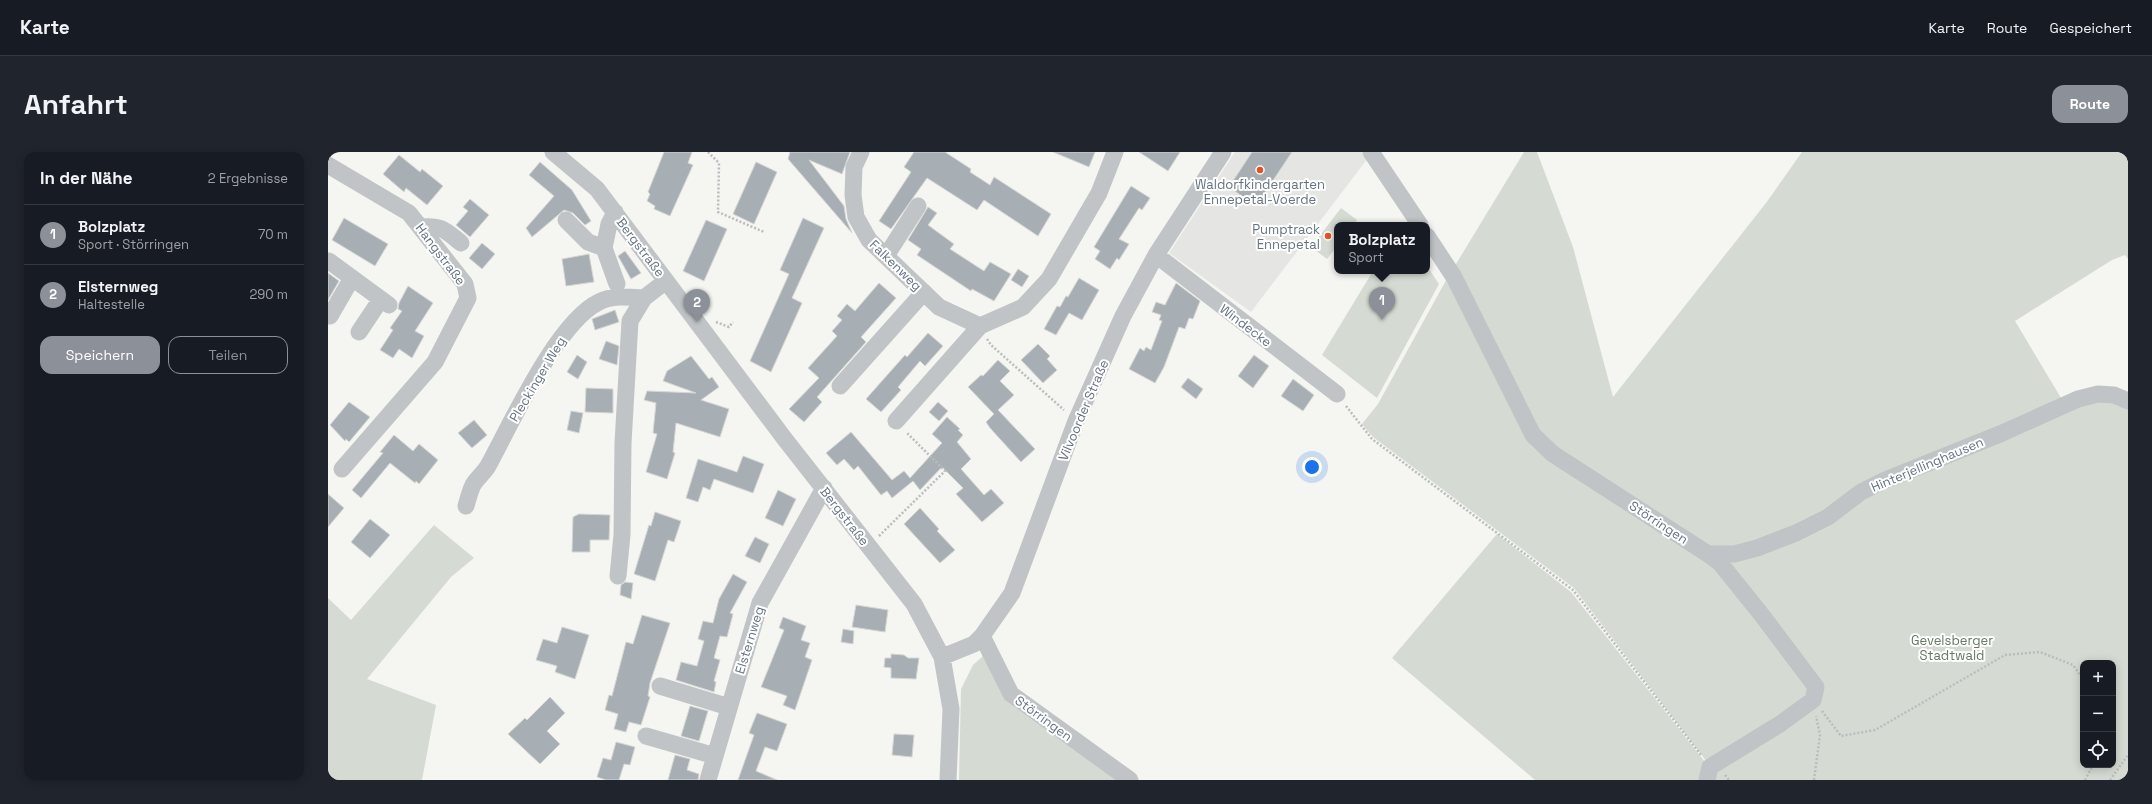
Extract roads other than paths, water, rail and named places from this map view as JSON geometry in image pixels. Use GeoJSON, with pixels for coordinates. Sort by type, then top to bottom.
{"type":"FeatureCollection","features":[{"type":"Feature","properties":{"kind":"street","name":"Bergstraße"},"geometry":{"type":"LineString","coordinates":[[553,152],[588,180],[615,212],[666,281],[914,604],[942,657],[951,709],[948,780]]}},
{"type":"Feature","properties":{"kind":"street","name":"Falkenweg"},"geometry":{"type":"LineString","coordinates":[[861,152],[854,167],[853,195],[856,217],[869,240],[938,306],[980,326]]}},
{"type":"Feature","properties":{"kind":"street"},"geometry":{"type":"LineString","coordinates":[[896,421],[980,326],[1023,307],[1049,279],[1099,193],[1115,152]]}},
{"type":"Feature","properties":{"kind":"street","name":"Vilvoorder Straße"},"geometry":{"type":"LineString","coordinates":[[942,657],[974,644],[982,636],[1012,593],[1076,421],[1122,316],[1156,255],[1223,152]]}},
{"type":"Feature","properties":{"kind":"street"},"geometry":{"type":"LineString","coordinates":[[1371,152],[1418,222]]}},
{"type":"Feature","properties":{"kind":"street","name":"Hangstraße"},"geometry":{"type":"LineString","coordinates":[[328,165],[410,213],[465,284],[468,298],[435,362],[342,469]]}},
{"type":"Feature","properties":{"kind":"street"},"geometry":{"type":"LineString","coordinates":[[886,256],[918,206]]}},
{"type":"Feature","properties":{"kind":"street","name":"Bergstraße"},"geometry":{"type":"LineString","coordinates":[[604,248],[609,224],[615,212]]}},
{"type":"Feature","properties":{"kind":"street"},"geometry":{"type":"LineString","coordinates":[[566,220],[588,242],[604,248],[617,284]]}},
{"type":"Feature","properties":{"kind":"street"},"geometry":{"type":"LineString","coordinates":[[421,227],[434,226],[443,228],[461,243]]}},
{"type":"Feature","properties":{"kind":"street","name":"Störringen"},"geometry":{"type":"LineString","coordinates":[[1430,240],[1454,276],[1533,435],[1553,454],[1708,554],[1720,564],[1761,614],[1816,687],[1813,700],[1709,773]]}},
{"type":"Feature","properties":{"kind":"street","name":"Windecke"},"geometry":{"type":"LineString","coordinates":[[1156,255],[1337,394]]}},
{"type":"Feature","properties":{"kind":"street"},"geometry":{"type":"LineString","coordinates":[[328,262],[385,302],[359,332]]}},
{"type":"Feature","properties":{"kind":"street"},"geometry":{"type":"LineString","coordinates":[[330,316],[352,278]]}},
{"type":"Feature","properties":{"kind":"street","name":"Bergstraße"},"geometry":{"type":"LineString","coordinates":[[618,576],[622,535],[623,443],[630,321],[644,298],[666,281]]}},
{"type":"Feature","properties":{"kind":"street"},"geometry":{"type":"LineString","coordinates":[[840,386],[924,292]]}},
{"type":"Feature","properties":{"kind":"street","name":"Pleckinger Weg"},"geometry":{"type":"LineString","coordinates":[[466,506],[473,485],[486,468],[510,422],[558,342],[576,318],[599,302],[621,296],[644,298]]}},
{"type":"Feature","properties":{"kind":"street","name":"Hinterjellinghausen"},"geometry":{"type":"LineString","coordinates":[[1708,554],[1734,554],[1757,548],[1796,533],[1828,517],[1861,492],[1883,481],[2000,434],[2078,399],[2098,394],[2114,395],[2128,401]]}},
{"type":"Feature","properties":{"kind":"street","name":"Elsternweg"},"geometry":{"type":"LineString","coordinates":[[708,780],[760,603],[824,488]]}},
{"type":"Feature","properties":{"kind":"street","name":"Störringen"},"geometry":{"type":"LineString","coordinates":[[982,636],[1011,694],[1130,780]]}},
{"type":"Feature","properties":{"kind":"street"},"geometry":{"type":"LineString","coordinates":[[660,686],[729,707]]}},
{"type":"Feature","properties":{"kind":"street"},"geometry":{"type":"LineString","coordinates":[[646,736],[715,756]]}},
{"type":"Feature","properties":{"kind":"place","name":"Waldorfkindergarten Ennepetal-Voerde"},"geometry":{"type":"Point","coordinates":[1260,170]}},
{"type":"Feature","properties":{"kind":"place","name":"Pumptrack Ennepetal"},"geometry":{"type":"Point","coordinates":[1328,236]}},
{"type":"Feature","properties":{"kind":"place","name":"Bolzplatz"},"geometry":{"type":"Point","coordinates":[1382,320]}},
{"type":"Feature","properties":{"kind":"place","name":"Elsternweg"},"geometry":{"type":"Point","coordinates":[697,322]}},
{"type":"Feature","properties":{"kind":"park label","name":"Gevelsberger Stadtwald"},"geometry":{"type":"Point","coordinates":[1952,648]}}]}
